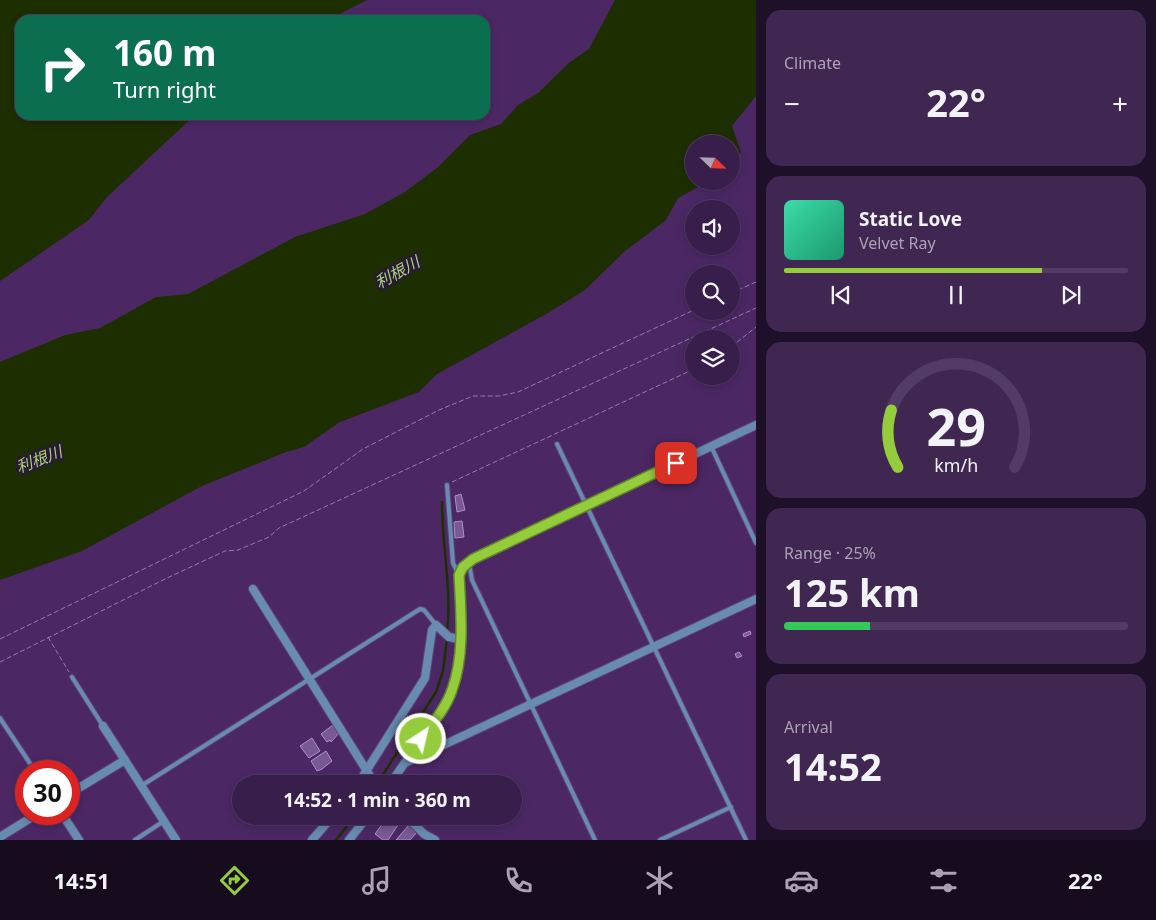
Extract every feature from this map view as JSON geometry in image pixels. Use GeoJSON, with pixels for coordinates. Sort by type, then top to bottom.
{"type":"FeatureCollection","features":[{"type":"Feature","properties":{"kind":"street"},"geometry":{"type":"LineString","coordinates":[[396,775],[447,702],[452,690],[460,656],[459,575],[469,561],[756,425]]}},
{"type":"Feature","properties":{"kind":"street"},"geometry":{"type":"LineString","coordinates":[[253,589],[369,775]]}},
{"type":"Feature","properties":{"kind":"street"},"geometry":{"type":"LineString","coordinates":[[405,763],[756,599]]}},
{"type":"Feature","properties":{"kind":"street"},"geometry":{"type":"LineString","coordinates":[[364,775],[425,678],[430,634],[436,625],[449,637],[459,639]]}},
{"type":"Feature","properties":{"kind":"street"},"geometry":{"type":"LineString","coordinates":[[103,726],[126,760],[174,840]]}},
{"type":"Feature","properties":{"kind":"street"},"geometry":{"type":"LineString","coordinates":[[80,787],[126,760]]}},
{"type":"Feature","properties":{"kind":"street"},"geometry":{"type":"LineString","coordinates":[[0,837],[20,825]]}},
{"type":"Feature","properties":{"kind":"street"},"geometry":{"type":"LineString","coordinates":[[69,825],[79,840]]}},
{"type":"Feature","properties":{"kind":"street"},"geometry":{"type":"LineString","coordinates":[[312,840],[325,825]]}},
{"type":"Feature","properties":{"kind":"street"},"geometry":{"type":"LineString","coordinates":[[349,840],[361,825]]}},
{"type":"Feature","properties":{"kind":"street"},"geometry":{"type":"LineString","coordinates":[[415,825],[424,834],[435,840]]}},
{"type":"Feature","properties":{"kind":"lane"},"geometry":{"type":"LineString","coordinates":[[557,444],[588,505],[746,840]]}},
{"type":"Feature","properties":{"kind":"lane"},"geometry":{"type":"LineString","coordinates":[[711,446],[756,543]]}},
{"type":"Feature","properties":{"kind":"lane"},"geometry":{"type":"LineString","coordinates":[[447,485],[453,563],[459,575]]}},
{"type":"Feature","properties":{"kind":"lane"},"geometry":{"type":"LineString","coordinates":[[469,561],[472,580],[594,840]]}},
{"type":"Feature","properties":{"kind":"lane"},"geometry":{"type":"LineString","coordinates":[[141,786],[420,609],[424,610],[436,625]]}},
{"type":"Feature","properties":{"kind":"lane"},"geometry":{"type":"LineString","coordinates":[[72,677],[103,726]]}},
{"type":"Feature","properties":{"kind":"lane"},"geometry":{"type":"LineString","coordinates":[[0,718],[28,760]]}},
{"type":"Feature","properties":{"kind":"lane"},"geometry":{"type":"LineString","coordinates":[[660,840],[731,807]]}},
{"type":"Feature","properties":{"kind":"lane"},"geometry":{"type":"LineString","coordinates":[[135,840],[164,822]]}},
{"type":"Feature","properties":{"kind":"path"},"geometry":{"type":"LineString","coordinates":[[740,289],[756,282]]}},
{"type":"Feature","properties":{"kind":"path"},"geometry":{"type":"LineString","coordinates":[[0,662],[167,578],[225,551],[238,550],[269,537],[279,528],[756,308]]}},
{"type":"Feature","properties":{"kind":"path"},"geometry":{"type":"LineString","coordinates":[[0,639],[304,491],[363,449],[439,410],[473,396],[499,396],[518,392],[685,314]]}},
{"type":"Feature","properties":{"kind":"path"},"geometry":{"type":"LineString","coordinates":[[740,340],[756,327]]}},
{"type":"Feature","properties":{"kind":"path"},"geometry":{"type":"LineString","coordinates":[[447,485],[685,373]]}},
{"type":"Feature","properties":{"kind":"path"},"geometry":{"type":"LineString","coordinates":[[48,637],[72,677]]}},
{"type":"Feature","properties":{"kind":"water"},"geometry":{"type":"Polygon","coordinates":[[[0,0],[367,0],[338,15],[15,15],[15,120],[190,120],[107,197],[89,220],[0,281],[0,0]]]}},
{"type":"Feature","properties":{"kind":"water","name":"利根川"},"geometry":{"type":"Polygon","coordinates":[[[615,0],[756,0],[756,96],[732,126],[735,135],[685,135],[685,190],[693,190],[678,198],[666,220],[624,252],[585,290],[548,313],[437,374],[419,392],[340,422],[304,447],[286,452],[202,486],[82,551],[0,580],[0,362],[65,335],[100,328],[156,297],[188,294],[295,237],[365,214],[405,192],[438,167],[470,135],[501,124],[518,105],[538,93],[570,62],[589,49],[615,0]]]}},
{"type":"Feature","properties":{"kind":"building"},"geometry":{"type":"Polygon","coordinates":[[[461,494],[465,510],[457,512],[455,496],[461,494]]]}},
{"type":"Feature","properties":{"kind":"building"},"geometry":{"type":"Polygon","coordinates":[[[462,521],[464,537],[455,538],[454,522],[462,521]]]}},
{"type":"Feature","properties":{"kind":"building"},"geometry":{"type":"Polygon","coordinates":[[[750,631],[751,634],[744,637],[743,634],[750,631]]]}},
{"type":"Feature","properties":{"kind":"building"},"geometry":{"type":"Polygon","coordinates":[[[739,652],[742,656],[737,658],[735,654],[739,652]]]}},
{"type":"Feature","properties":{"kind":"building"},"geometry":{"type":"Polygon","coordinates":[[[333,725],[339,733],[331,742],[330,740],[327,742],[321,734],[333,725]]]}},
{"type":"Feature","properties":{"kind":"building"},"geometry":{"type":"Polygon","coordinates":[[[312,738],[320,751],[309,758],[300,746],[312,738]]]}},
{"type":"Feature","properties":{"kind":"building"},"geometry":{"type":"Polygon","coordinates":[[[326,751],[332,761],[317,771],[311,761],[326,751]]]}},
{"type":"Feature","properties":{"kind":"building"},"geometry":{"type":"Polygon","coordinates":[[[382,825],[398,825],[388,840],[383,840],[375,834],[382,825]]]}},
{"type":"Feature","properties":{"kind":"building"},"geometry":{"type":"Polygon","coordinates":[[[409,825],[417,832],[410,840],[396,840],[409,825]]]}},
{"type":"Feature","properties":{"kind":"waterway"},"geometry":{"type":"LineString","coordinates":[[442,502],[448,584],[447,633]]}},
{"type":"Feature","properties":{"kind":"waterway"},"geometry":{"type":"LineString","coordinates":[[383,775],[436,692],[443,671],[447,638]]}},
{"type":"Feature","properties":{"kind":"waterway"},"geometry":{"type":"LineString","coordinates":[[336,840],[348,825]]}},
{"type":"Feature","properties":{"kind":"route"},"geometry":{"type":"LineString","coordinates":[[421,739],[447,702],[452,690],[460,656],[461,603],[459,575],[463,567],[473,559],[676,463]]}}]}
